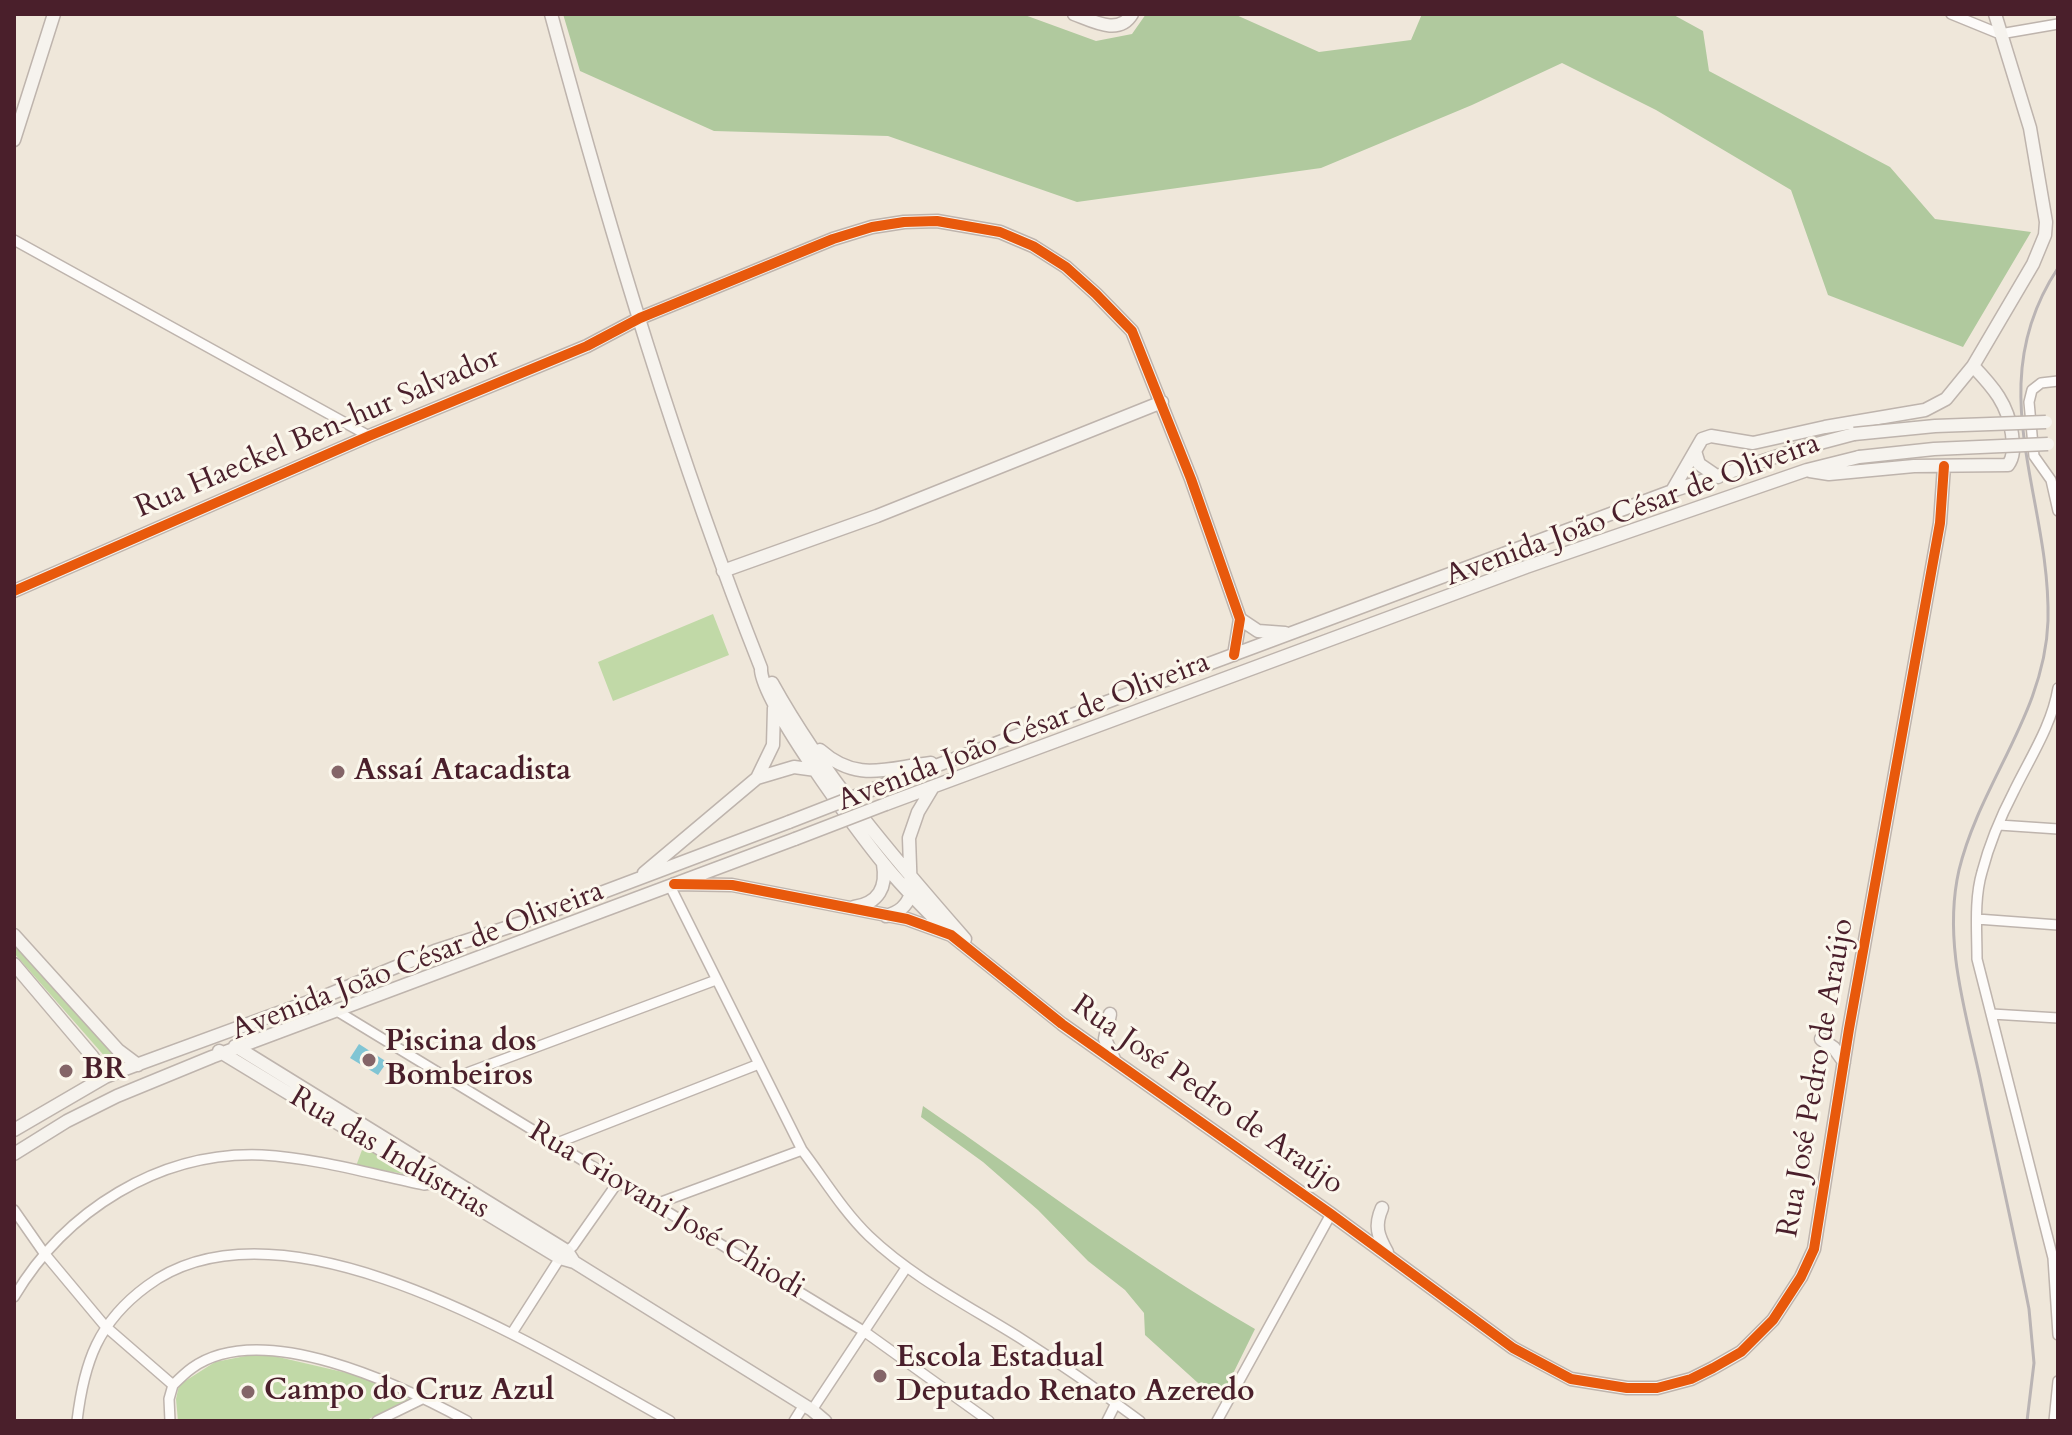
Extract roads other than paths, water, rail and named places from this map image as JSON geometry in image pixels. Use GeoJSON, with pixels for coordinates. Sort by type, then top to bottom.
{"type":"FeatureCollection","features":[{"type":"Feature","properties":{"kind":"street"},"geometry":{"type":"LineString","coordinates":[[14,140],[54,14]]}},
{"type":"Feature","properties":{"kind":"street"},"geometry":{"type":"LineString","coordinates":[[551,14],[640,318],[723,571],[761,668],[853,805]]}},
{"type":"Feature","properties":{"kind":"street"},"geometry":{"type":"LineString","coordinates":[[1074,14],[1108,26],[1121,24],[1132,14]]}},
{"type":"Feature","properties":{"kind":"street"},"geometry":{"type":"LineString","coordinates":[[1951,14],[2000,34],[2058,24]]}},
{"type":"Feature","properties":{"kind":"street"},"geometry":{"type":"LineString","coordinates":[[1672,491],[1702,439],[1711,436],[1753,443],[1925,410],[1946,399],[1973,366],[2033,264],[2045,235],[2046,222],[2030,128],[1995,14]]}},
{"type":"Feature","properties":{"kind":"street"},"geometry":{"type":"LineString","coordinates":[[640,318],[833,239],[872,227],[915,222],[968,225],[1000,232],[1033,246],[1066,267],[1132,331],[1162,402],[1240,619],[1234,655]]}},
{"type":"Feature","properties":{"kind":"street"},"geometry":{"type":"LineString","coordinates":[[14,240],[369,436]]}},
{"type":"Feature","properties":{"kind":"street","name":"Rua Haeckel Ben-hur Salvador"},"geometry":{"type":"LineString","coordinates":[[14,591],[369,436],[587,346],[640,318]]}},
{"type":"Feature","properties":{"kind":"street"},"geometry":{"type":"LineString","coordinates":[[1807,470],[1829,474],[1914,466],[2008,465],[2013,457],[2010,421],[2005,406],[1995,389],[1973,366]]}},
{"type":"Feature","properties":{"kind":"street"},"geometry":{"type":"LineString","coordinates":[[2058,381],[2041,383],[2032,390],[2029,402],[2034,456],[2051,480],[2058,511]]}},
{"type":"Feature","properties":{"kind":"street"},"geometry":{"type":"LineString","coordinates":[[723,571],[877,516],[1162,402]]}},
{"type":"Feature","properties":{"kind":"street","name":"Avenida João César de Oliveira"},"geometry":{"type":"LineString","coordinates":[[15,1128],[105,1077],[225,1034],[435,951],[521,923],[1672,491],[1854,434],[1935,426],[2052,422]]}},
{"type":"Feature","properties":{"kind":"street","name":"Avenida João César de Oliveira"},"geometry":{"type":"LineString","coordinates":[[14,1154],[67,1121],[117,1096],[222,1053],[1526,567],[1807,470],[1859,457],[1934,449],[2053,443]]}},
{"type":"Feature","properties":{"kind":"street"},"geometry":{"type":"LineString","coordinates":[[1695,451],[1699,464],[1718,477]]}},
{"type":"Feature","properties":{"kind":"street","name":"Rua José Pedro de Araújo"},"geometry":{"type":"LineString","coordinates":[[672,885],[732,885],[907,919],[951,935],[1062,1024],[1331,1214],[1513,1348],[1571,1379],[1627,1388],[1657,1388],[1691,1379],[1741,1352],[1773,1320],[1801,1277],[1814,1249],[1844,1062],[1938,539],[1944,466]]}},
{"type":"Feature","properties":{"kind":"street"},"geometry":{"type":"LineString","coordinates":[[1240,619],[1258,631],[1277,634],[1297,632]]}},
{"type":"Feature","properties":{"kind":"street"},"geometry":{"type":"LineString","coordinates":[[761,668],[761,676],[774,707],[814,768],[883,864],[951,935]]}},
{"type":"Feature","properties":{"kind":"street"},"geometry":{"type":"LineString","coordinates":[[2058,688],[2056,701],[1999,825],[1981,873],[1977,919],[1977,959],[2053,1258],[2058,1335]]}},
{"type":"Feature","properties":{"kind":"street"},"geometry":{"type":"LineString","coordinates":[[757,778],[773,745],[774,707]]}},
{"type":"Feature","properties":{"kind":"street"},"geometry":{"type":"LineString","coordinates":[[808,739],[836,764],[857,770],[875,771],[950,761]]}},
{"type":"Feature","properties":{"kind":"street"},"geometry":{"type":"LineString","coordinates":[[638,898],[642,892],[636,880],[757,778],[794,767],[814,768],[853,805]]}},
{"type":"Feature","properties":{"kind":"street"},"geometry":{"type":"LineString","coordinates":[[886,916],[903,907],[911,894],[908,848],[911,829],[933,787]]}},
{"type":"Feature","properties":{"kind":"street","name":"Rua José Pedro de Araújo"},"geometry":{"type":"LineString","coordinates":[[853,805],[980,958]]}},
{"type":"Feature","properties":{"kind":"street"},"geometry":{"type":"LineString","coordinates":[[1999,825],[2058,829]]}},
{"type":"Feature","properties":{"kind":"street"},"geometry":{"type":"LineString","coordinates":[[732,885],[727,875],[733,862]]}},
{"type":"Feature","properties":{"kind":"street"},"geometry":{"type":"LineString","coordinates":[[848,907],[869,903],[881,893],[886,876],[883,864]]}},
{"type":"Feature","properties":{"kind":"street"},"geometry":{"type":"LineString","coordinates":[[672,885],[802,1150],[844,1210],[868,1236],[906,1268],[1022,1339],[1140,1421]]}},
{"type":"Feature","properties":{"kind":"street"},"geometry":{"type":"LineString","coordinates":[[1977,919],[2058,925]]}},
{"type":"Feature","properties":{"kind":"street"},"geometry":{"type":"LineString","coordinates":[[14,935],[118,1050],[138,1065]]}},
{"type":"Feature","properties":{"kind":"street"},"geometry":{"type":"LineString","coordinates":[[14,964],[92,1056],[105,1077]]}},
{"type":"Feature","properties":{"kind":"street"},"geometry":{"type":"LineString","coordinates":[[448,1080],[716,980]]}},
{"type":"Feature","properties":{"kind":"street","name":"Rua Giovani José Chiodi"},"geometry":{"type":"LineString","coordinates":[[337,1011],[865,1332],[989,1421]]}},
{"type":"Feature","properties":{"kind":"street"},"geometry":{"type":"LineString","coordinates":[[1110,1014],[1105,1039],[1116,1062]]}},
{"type":"Feature","properties":{"kind":"street"},"geometry":{"type":"LineString","coordinates":[[1992,1014],[2058,1018]]}},
{"type":"Feature","properties":{"kind":"street","name":"Rua das Indústrias"},"geometry":{"type":"LineString","coordinates":[[225,1034],[238,1048],[436,1176],[825,1421]]}},
{"type":"Feature","properties":{"kind":"street","name":"Rua das Indústrias"},"geometry":{"type":"LineString","coordinates":[[209,1039],[222,1053],[436,1176]]}},
{"type":"Feature","properties":{"kind":"street"},"geometry":{"type":"LineString","coordinates":[[1821,1039],[1834,1048],[1844,1062]]}},
{"type":"Feature","properties":{"kind":"street"},"geometry":{"type":"LineString","coordinates":[[557,1143],[759,1064]]}},
{"type":"Feature","properties":{"kind":"street"},"geometry":{"type":"LineString","coordinates":[[656,1204],[802,1150]]}},
{"type":"Feature","properties":{"kind":"street"},"geometry":{"type":"LineString","coordinates":[[14,1297],[44,1253],[107,1197],[178,1166],[218,1158],[263,1155],[424,1185],[436,1176]]}},
{"type":"Feature","properties":{"kind":"street"},"geometry":{"type":"LineString","coordinates":[[512,1333],[618,1182]]}},
{"type":"Feature","properties":{"kind":"street"},"geometry":{"type":"LineString","coordinates":[[1382,1208],[1376,1222],[1378,1236],[1391,1258]]}},
{"type":"Feature","properties":{"kind":"street"},"geometry":{"type":"LineString","coordinates":[[14,1210],[44,1253],[105,1326],[173,1385]]}},
{"type":"Feature","properties":{"kind":"street"},"geometry":{"type":"LineString","coordinates":[[1217,1421],[1331,1214]]}},
{"type":"Feature","properties":{"kind":"street"},"geometry":{"type":"LineString","coordinates":[[77,1421],[87,1363],[105,1326],[131,1298],[163,1274],[200,1260],[232,1254],[294,1258],[411,1287],[512,1333],[670,1421]]}},
{"type":"Feature","properties":{"kind":"street"},"geometry":{"type":"LineString","coordinates":[[794,1421],[808,1408],[865,1332],[906,1268]]}},
{"type":"Feature","properties":{"kind":"street"},"geometry":{"type":"LineString","coordinates":[[170,1421],[169,1399],[173,1385],[193,1367],[211,1358],[261,1349],[355,1369],[467,1421]]}},
{"type":"Feature","properties":{"kind":"street"},"geometry":{"type":"LineString","coordinates":[[2054,1421],[2058,1381]]}},
{"type":"Feature","properties":{"kind":"street"},"geometry":{"type":"LineString","coordinates":[[377,1421],[422,1399]]}},
{"type":"Feature","properties":{"kind":"street"},"geometry":{"type":"LineString","coordinates":[[1107,1421],[1116,1403]]}},
{"type":"Feature","properties":{"kind":"water","name":"Piscina dos Bombeiros"},"geometry":{"type":"Polygon","coordinates":[[[359,1044],[387,1062],[378,1075],[350,1058],[359,1044]]]}},
{"type":"Feature","properties":{"kind":"railway"},"geometry":{"type":"LineString","coordinates":[[2027,1421],[2034,1363],[2029,1309],[1963,1001],[1953,922],[1959,870],[1969,838],[2024,717],[2044,655],[2048,621],[2046,575],[2024,442],[2021,399],[2024,356],[2035,312],[2058,268]]}},
{"type":"Feature","properties":{"kind":"place","name":"Assaí Atacadista"},"geometry":{"type":"Point","coordinates":[338,772]}},
{"type":"Feature","properties":{"kind":"place","name":"Piscina dos Bombeiros"},"geometry":{"type":"Point","coordinates":[369,1060]}},
{"type":"Feature","properties":{"kind":"place","name":"BR"},"geometry":{"type":"Point","coordinates":[66,1071]}},
{"type":"Feature","properties":{"kind":"place","name":"Escola Estadual Deputado Renato Azeredo"},"geometry":{"type":"Point","coordinates":[880,1376]}},
{"type":"Feature","properties":{"kind":"place","name":"Campo do Cruz Azul"},"geometry":{"type":"Point","coordinates":[248,1392]}}]}
